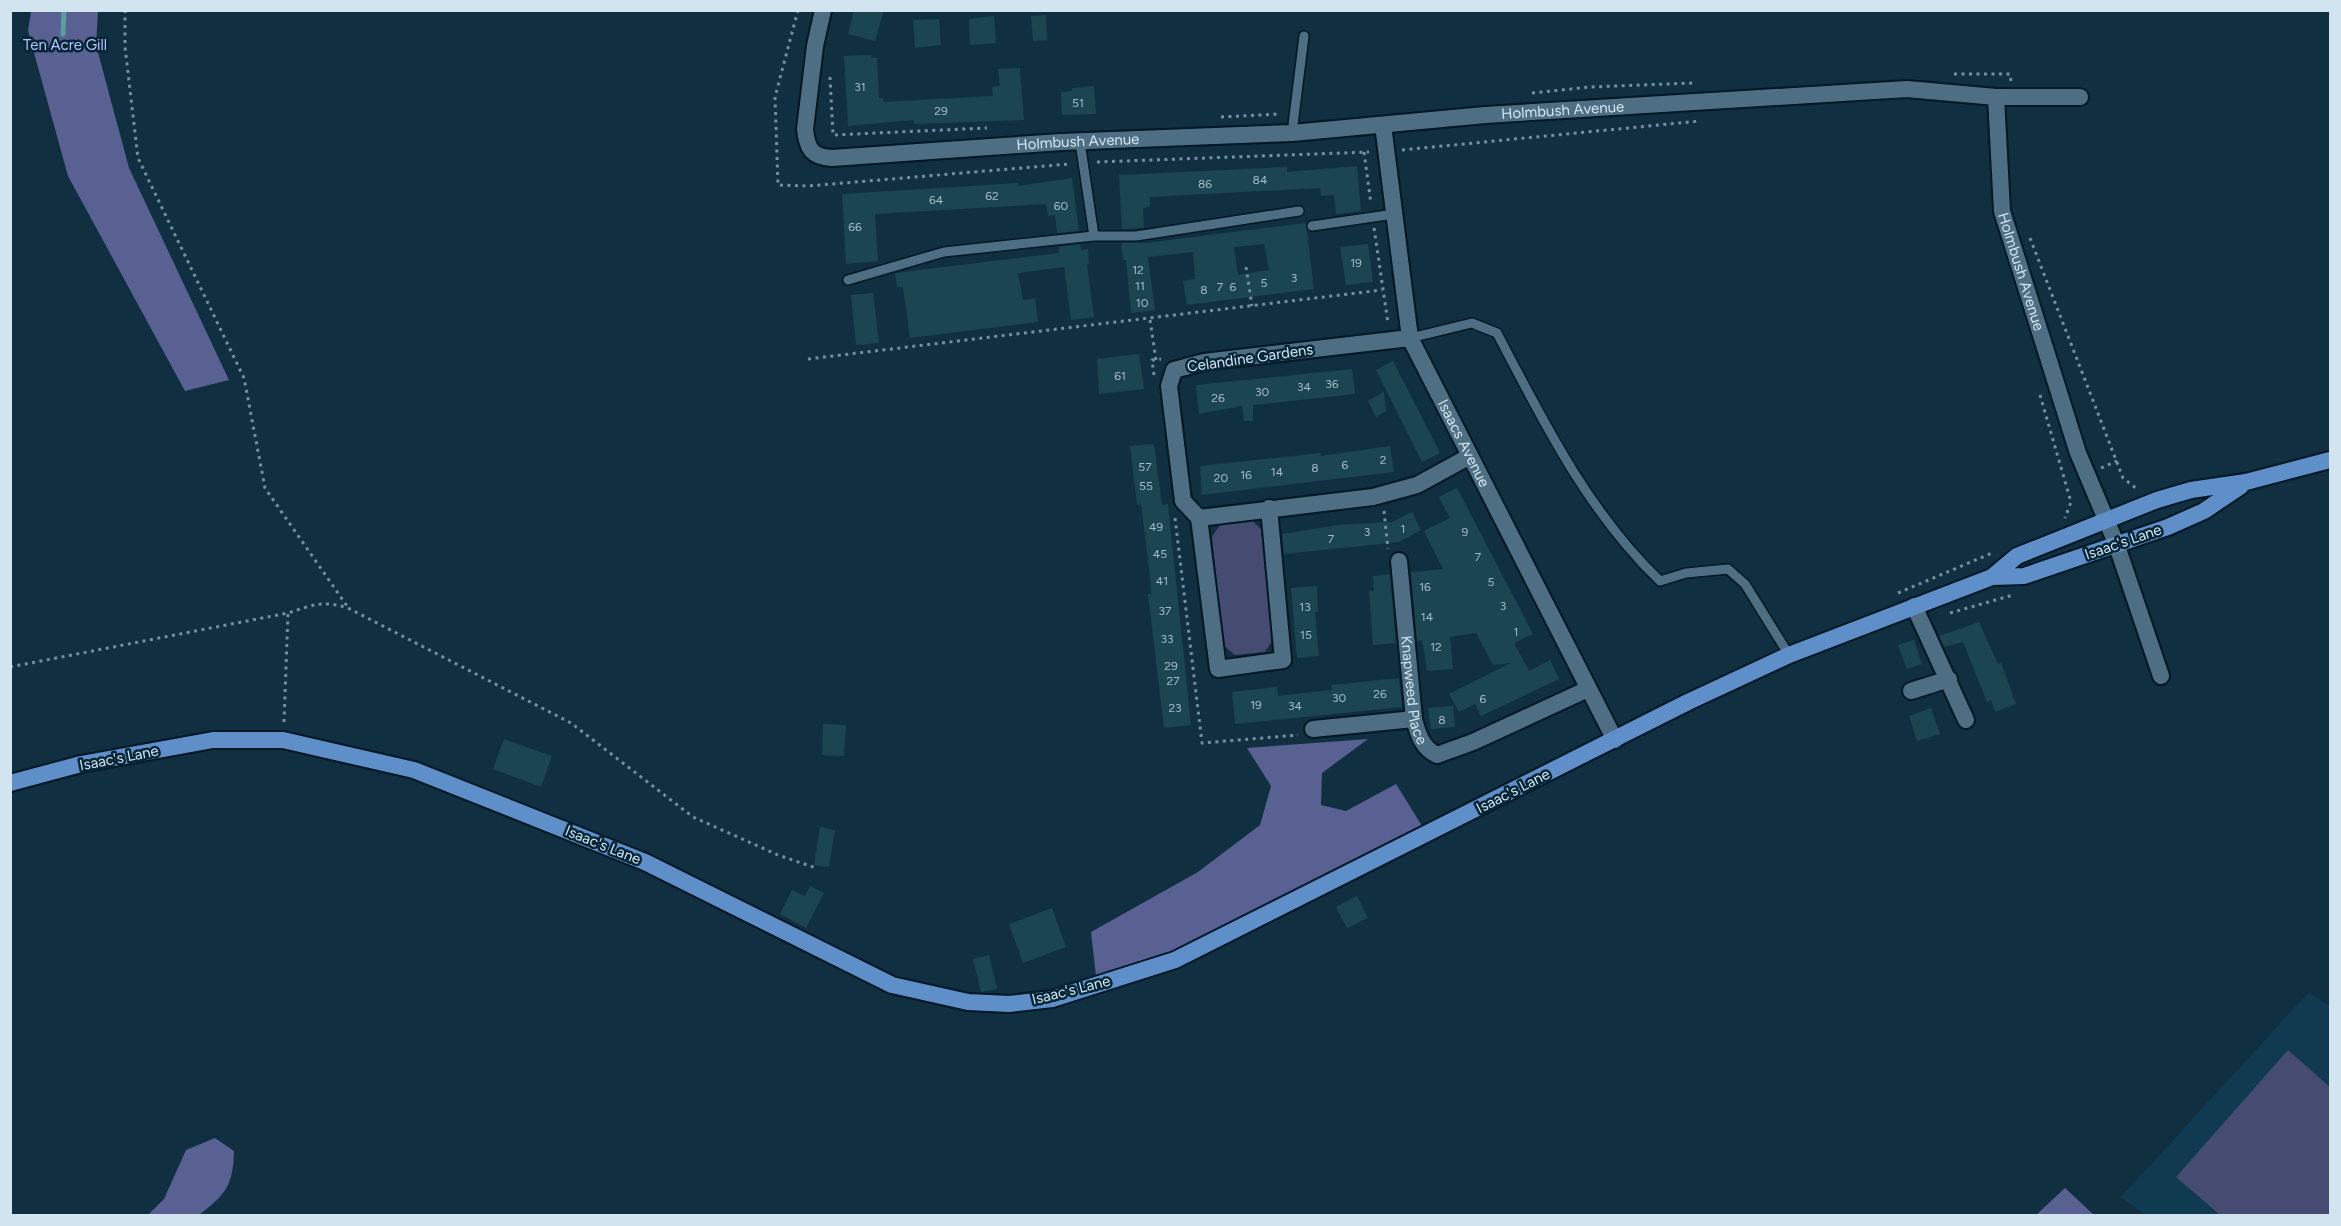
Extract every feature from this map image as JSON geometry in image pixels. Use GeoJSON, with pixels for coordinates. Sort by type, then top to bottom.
{"type":"FeatureCollection","features":[{"type":"Feature","properties":{"kind":"main road","name":"Isaac's Lane"},"geometry":{"type":"LineString","coordinates":[[1992,577],[2017,556],[2106,520],[2191,490],[2246,482],[2331,460]]}},
{"type":"Feature","properties":{"kind":"main road","name":"Isaac's Lane"},"geometry":{"type":"LineString","coordinates":[[10,783],[81,764],[213,740],[284,740],[414,770],[645,862],[892,985],[968,1002],[1009,1004],[1052,999],[1175,960],[1688,702],[1789,655],[1992,577],[2024,576],[2168,527],[2204,511],[2246,482]]}},
{"type":"Feature","properties":{"kind":"street","name":"Holmbush Avenue"},"geometry":{"type":"LineString","coordinates":[[823,10],[815,46],[805,129],[808,148],[815,155],[832,158],[1080,142],[1292,133],[1485,115],[1907,89],[2004,97],[2002,211],[2078,453],[2116,543],[2161,676]]}},
{"type":"Feature","properties":{"kind":"street"},"geometry":{"type":"LineString","coordinates":[[2004,97],[2080,97]]}},
{"type":"Feature","properties":{"kind":"street","name":"Isaacs Avenue"},"geometry":{"type":"LineString","coordinates":[[1383,125],[1410,339],[1615,740]]}},
{"type":"Feature","properties":{"kind":"street","name":"Celandine Gardens"},"geometry":{"type":"LineString","coordinates":[[1269,508],[1283,660],[1218,669],[1199,518],[1183,501],[1170,386],[1174,370],[1204,362],[1410,339]]}},
{"type":"Feature","properties":{"kind":"street"},"geometry":{"type":"LineString","coordinates":[[1199,518],[1373,497],[1417,485],[1470,456]]}},
{"type":"Feature","properties":{"kind":"street","name":"Knapweed Place"},"geometry":{"type":"LineString","coordinates":[[1399,561],[1414,719],[1419,737],[1429,751],[1437,755],[1473,742],[1588,688]]}},
{"type":"Feature","properties":{"kind":"street"},"geometry":{"type":"LineString","coordinates":[[1914,606],[1966,720]]}},
{"type":"Feature","properties":{"kind":"street"},"geometry":{"type":"LineString","coordinates":[[1911,691],[1949,679]]}},
{"type":"Feature","properties":{"kind":"street"},"geometry":{"type":"LineString","coordinates":[[1313,729],[1414,719]]}},
{"type":"Feature","properties":{"kind":"lane"},"geometry":{"type":"LineString","coordinates":[[1292,133],[1304,36]]}},
{"type":"Feature","properties":{"kind":"lane"},"geometry":{"type":"LineString","coordinates":[[1080,142],[1094,236]]}},
{"type":"Feature","properties":{"kind":"lane"},"geometry":{"type":"LineString","coordinates":[[848,280],[944,252],[1094,236],[1136,236],[1299,211]]}},
{"type":"Feature","properties":{"kind":"lane"},"geometry":{"type":"LineString","coordinates":[[1312,226],[1394,214]]}},
{"type":"Feature","properties":{"kind":"lane"},"geometry":{"type":"LineString","coordinates":[[1410,339],[1472,323],[1497,333],[1556,447],[1632,554],[1660,581],[1686,573],[1728,569],[1745,584],[1789,655]]}},
{"type":"Feature","properties":{"kind":"path"},"geometry":{"type":"LineString","coordinates":[[125,10],[125,46],[138,158],[244,378],[265,488],[348,608]]}},
{"type":"Feature","properties":{"kind":"path"},"geometry":{"type":"LineString","coordinates":[[798,10],[775,97],[778,185],[808,186],[1084,162],[1386,152],[1709,120]]}},
{"type":"Feature","properties":{"kind":"path"},"geometry":{"type":"LineString","coordinates":[[829,68],[833,135],[987,128]]}},
{"type":"Feature","properties":{"kind":"path"},"geometry":{"type":"LineString","coordinates":[[1945,75],[2010,74],[2004,97]]}},
{"type":"Feature","properties":{"kind":"path"},"geometry":{"type":"LineString","coordinates":[[1531,93],[1590,87],[1697,83]]}},
{"type":"Feature","properties":{"kind":"path"},"geometry":{"type":"LineString","coordinates":[[1211,117],[1294,113]]}},
{"type":"Feature","properties":{"kind":"path"},"geometry":{"type":"LineString","coordinates":[[2029,236],[2123,478],[2136,489],[2144,488]]}},
{"type":"Feature","properties":{"kind":"path"},"geometry":{"type":"LineString","coordinates":[[1246,267],[1252,306]]}},
{"type":"Feature","properties":{"kind":"path"},"geometry":{"type":"LineString","coordinates":[[808,359],[1382,291]]}},
{"type":"Feature","properties":{"kind":"path"},"geometry":{"type":"LineString","coordinates":[[1150,319],[1156,360]]}},
{"type":"Feature","properties":{"kind":"path"},"geometry":{"type":"LineString","coordinates":[[2039,392],[2071,502],[2065,518],[2060,522]]}},
{"type":"Feature","properties":{"kind":"path"},"geometry":{"type":"LineString","coordinates":[[1383,510],[1388,551],[1399,561]]}},
{"type":"Feature","properties":{"kind":"path"},"geometry":{"type":"LineString","coordinates":[[1922,622],[2018,594]]}},
{"type":"Feature","properties":{"kind":"path"},"geometry":{"type":"LineString","coordinates":[[10,667],[288,613],[321,603],[348,608],[571,723],[693,817],[778,855],[816,868]]}},
{"type":"Feature","properties":{"kind":"path"},"geometry":{"type":"LineString","coordinates":[[284,740],[288,613]]}},
{"type":"Feature","properties":{"kind":"shaded area"},"geometry":{"type":"Polygon","coordinates":[[[1249,518],[1261,529],[1274,638],[1265,652],[1235,655],[1223,645],[1212,537],[1222,522],[1249,518]]]}},
{"type":"Feature","properties":{"kind":"shaded area"},"geometry":{"type":"Polygon","coordinates":[[[2309,992],[2330,1007],[2330,1215],[2146,1215],[2121,1197],[2309,992]]]}},
{"type":"Feature","properties":{"kind":"shaded area"},"geometry":{"type":"Polygon","coordinates":[[[2288,1050],[2330,1087],[2330,1215],[2220,1215],[2176,1177],[2288,1050]]]}},
{"type":"Feature","properties":{"kind":"green space","name":"Ten Acre Gill"},"geometry":{"type":"Polygon","coordinates":[[[31,11],[98,11],[96,45],[129,168],[229,380],[185,391],[68,176],[28,31],[31,11]]]}},
{"type":"Feature","properties":{"kind":"green space"},"geometry":{"type":"Polygon","coordinates":[[[1368,739],[1322,773],[1321,805],[1346,811],[1396,784],[1427,834],[1175,960],[1097,985],[1091,932],[1198,872],[1260,825],[1271,786],[1247,748],[1368,739]]]}},
{"type":"Feature","properties":{"kind":"green space"},"geometry":{"type":"Polygon","coordinates":[[[215,1138],[234,1151],[230,1181],[222,1195],[199,1215],[148,1215],[164,1199],[186,1150],[215,1138]]]}},
{"type":"Feature","properties":{"kind":"green space"},"geometry":{"type":"Polygon","coordinates":[[[2065,1188],[2094,1215],[2036,1215],[2065,1188]]]}},
{"type":"Feature","properties":{"kind":"building"},"geometry":{"type":"Polygon","coordinates":[[[854,10],[884,10],[875,41],[848,34],[854,10]]]}},
{"type":"Feature","properties":{"kind":"building"},"geometry":{"type":"Polygon","coordinates":[[[1046,15],[1047,40],[1033,41],[1031,16],[1046,15]]]}},
{"type":"Feature","properties":{"kind":"building"},"geometry":{"type":"Polygon","coordinates":[[[994,16],[996,43],[970,45],[969,19],[994,16]]]}},
{"type":"Feature","properties":{"kind":"building"},"geometry":{"type":"Polygon","coordinates":[[[939,19],[941,45],[915,48],[913,20],[939,19]]]}},
{"type":"Feature","properties":{"kind":"building"},"geometry":{"type":"Polygon","coordinates":[[[872,55],[871,58],[877,58],[879,98],[883,98],[883,102],[993,96],[992,87],[1000,86],[998,69],[1020,68],[1024,120],[914,124],[914,120],[848,126],[844,56],[872,55]]]}},
{"type":"Feature","properties":{"kind":"building"},"geometry":{"type":"Polygon","coordinates":[[[1094,86],[1096,114],[1062,115],[1061,92],[1072,91],[1072,88],[1094,86]]]}},
{"type":"Feature","properties":{"kind":"building"},"geometry":{"type":"Polygon","coordinates":[[[1357,166],[1361,211],[1336,214],[1334,195],[1321,196],[1320,188],[1150,197],[1150,207],[1143,208],[1144,228],[1122,229],[1119,175],[1287,167],[1287,172],[1357,166]]]}},
{"type":"Feature","properties":{"kind":"building"},"geometry":{"type":"Polygon","coordinates":[[[1072,178],[1079,231],[1057,233],[1055,215],[1048,216],[1046,204],[875,214],[878,261],[846,264],[842,194],[1018,183],[1019,186],[1072,178]]]}},
{"type":"Feature","properties":{"kind":"building"},"geometry":{"type":"Polygon","coordinates":[[[1306,223],[1314,289],[1187,305],[1183,281],[1195,279],[1193,252],[1148,257],[1155,310],[1131,313],[1126,260],[1123,260],[1121,246],[1123,243],[1145,243],[1306,223]],[[1264,244],[1234,247],[1238,275],[1269,270],[1264,244]]]}},
{"type":"Feature","properties":{"kind":"building"},"geometry":{"type":"Polygon","coordinates":[[[1080,244],[1081,250],[1088,249],[1089,264],[1087,265],[1094,317],[1071,320],[1064,267],[1018,273],[1023,300],[1035,298],[1038,322],[910,338],[903,287],[897,287],[895,273],[1059,253],[1059,247],[1080,244]]]}},
{"type":"Feature","properties":{"kind":"building"},"geometry":{"type":"Polygon","coordinates":[[[1368,244],[1373,282],[1346,285],[1340,247],[1368,244]]]}},
{"type":"Feature","properties":{"kind":"building"},"geometry":{"type":"Polygon","coordinates":[[[873,293],[879,343],[856,345],[851,295],[873,293]]]}},
{"type":"Feature","properties":{"kind":"building"},"geometry":{"type":"Polygon","coordinates":[[[1139,354],[1144,389],[1099,394],[1097,359],[1139,354]]]}},
{"type":"Feature","properties":{"kind":"building"},"geometry":{"type":"Polygon","coordinates":[[[1393,361],[1440,453],[1422,462],[1376,370],[1393,361]]]}},
{"type":"Feature","properties":{"kind":"building"},"geometry":{"type":"Polygon","coordinates":[[[1352,369],[1355,394],[1253,405],[1253,421],[1244,421],[1242,406],[1199,414],[1196,385],[1352,369]]]}},
{"type":"Feature","properties":{"kind":"building"},"geometry":{"type":"Polygon","coordinates":[[[1384,392],[1386,411],[1376,417],[1368,401],[1384,392]]]}},
{"type":"Feature","properties":{"kind":"building"},"geometry":{"type":"Polygon","coordinates":[[[1154,444],[1162,505],[1168,504],[1191,725],[1164,728],[1148,594],[1151,594],[1150,576],[1141,504],[1137,505],[1130,446],[1154,444]]]}},
{"type":"Feature","properties":{"kind":"building"},"geometry":{"type":"Polygon","coordinates":[[[1390,446],[1394,472],[1202,495],[1200,466],[1320,453],[1321,456],[1390,446]]]}},
{"type":"Feature","properties":{"kind":"building"},"geometry":{"type":"Polygon","coordinates":[[[1457,488],[1533,634],[1514,643],[1529,671],[1550,660],[1559,679],[1481,716],[1475,704],[1459,712],[1449,694],[1511,663],[1493,665],[1476,633],[1450,637],[1453,669],[1427,671],[1422,640],[1417,641],[1411,572],[1443,569],[1424,531],[1450,518],[1439,497],[1457,488]]]}},
{"type":"Feature","properties":{"kind":"building"},"geometry":{"type":"Polygon","coordinates":[[[1412,512],[1421,530],[1399,542],[1284,554],[1282,534],[1338,525],[1392,522],[1412,512]]]}},
{"type":"Feature","properties":{"kind":"building"},"geometry":{"type":"Polygon","coordinates":[[[1390,574],[1396,643],[1373,645],[1369,591],[1374,591],[1373,576],[1390,574]]]}},
{"type":"Feature","properties":{"kind":"building"},"geometry":{"type":"Polygon","coordinates":[[[1317,586],[1318,612],[1315,612],[1319,656],[1297,658],[1291,588],[1317,586]]]}},
{"type":"Feature","properties":{"kind":"building"},"geometry":{"type":"Polygon","coordinates":[[[1979,622],[1998,664],[2001,663],[2016,704],[1995,712],[1991,700],[1987,702],[1963,642],[1944,647],[1939,636],[1979,622]]]}},
{"type":"Feature","properties":{"kind":"building"},"geometry":{"type":"Polygon","coordinates":[[[1914,640],[1922,664],[1907,669],[1898,645],[1914,640]]]}},
{"type":"Feature","properties":{"kind":"building"},"geometry":{"type":"Polygon","coordinates":[[[1399,678],[1402,707],[1235,724],[1232,692],[1277,687],[1278,696],[1332,690],[1331,685],[1399,678]]]}},
{"type":"Feature","properties":{"kind":"building"},"geometry":{"type":"Polygon","coordinates":[[[1453,706],[1455,727],[1431,729],[1428,708],[1453,706]]]}},
{"type":"Feature","properties":{"kind":"building"},"geometry":{"type":"Polygon","coordinates":[[[1931,708],[1940,734],[1917,741],[1909,716],[1931,708]]]}},
{"type":"Feature","properties":{"kind":"building"},"geometry":{"type":"Polygon","coordinates":[[[823,724],[846,725],[844,756],[822,755],[823,724]]]}},
{"type":"Feature","properties":{"kind":"building"},"geometry":{"type":"Polygon","coordinates":[[[504,739],[552,756],[541,787],[493,769],[504,739]]]}},
{"type":"Feature","properties":{"kind":"building"},"geometry":{"type":"Polygon","coordinates":[[[820,827],[835,830],[829,867],[814,865],[820,827]]]}},
{"type":"Feature","properties":{"kind":"building"},"geometry":{"type":"Polygon","coordinates":[[[810,886],[824,893],[806,928],[780,914],[792,890],[805,896],[810,886]]]}},
{"type":"Feature","properties":{"kind":"building"},"geometry":{"type":"Polygon","coordinates":[[[1357,896],[1368,918],[1347,928],[1336,907],[1357,896]]]}},
{"type":"Feature","properties":{"kind":"building"},"geometry":{"type":"Polygon","coordinates":[[[1052,908],[1066,947],[1023,963],[1009,924],[1052,908]]]}},
{"type":"Feature","properties":{"kind":"building"},"geometry":{"type":"Polygon","coordinates":[[[989,955],[997,989],[981,992],[973,959],[989,955]]]}},
{"type":"Feature","properties":{"kind":"waterway"},"geometry":{"type":"LineString","coordinates":[[63,34],[64,10]]}}]}
